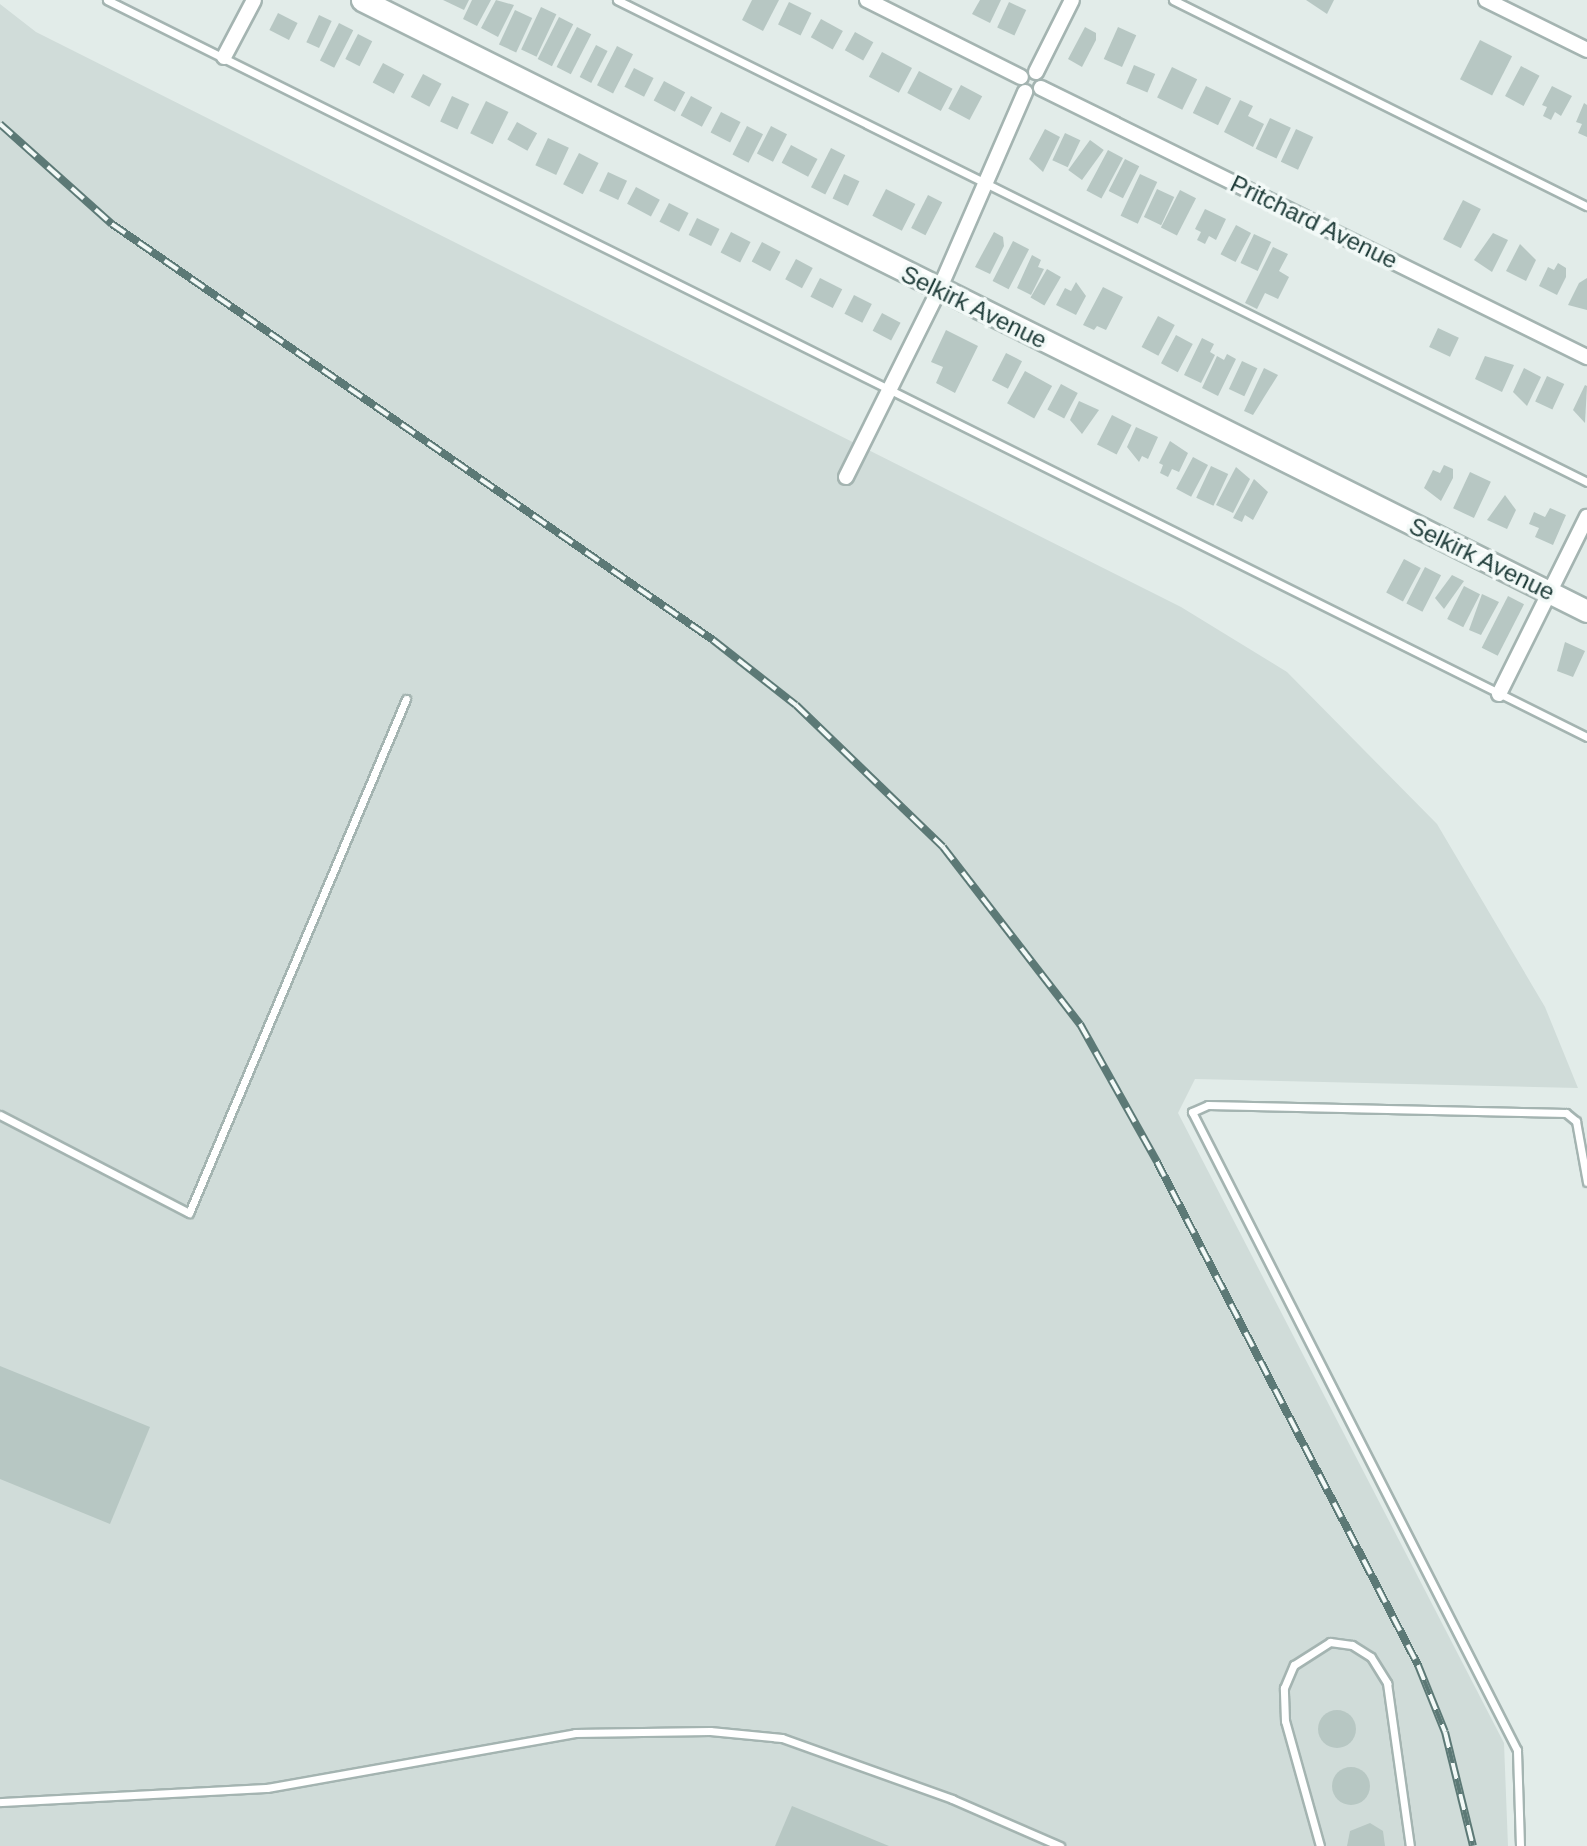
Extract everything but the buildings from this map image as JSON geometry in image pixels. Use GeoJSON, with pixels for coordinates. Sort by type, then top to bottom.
{"type":"FeatureCollection","features":[{"type":"Feature","properties":{"kind":"street"},"geometry":{"type":"LineString","coordinates":[[224,57],[254,0]]}},
{"type":"Feature","properties":{"kind":"street","name":"Selkirk Avenue"},"geometry":{"type":"LineString","coordinates":[[362,0],[1587,611]]}},
{"type":"Feature","properties":{"kind":"street"},"geometry":{"type":"LineString","coordinates":[[867,0],[1021,77],[1036,72]]}},
{"type":"Feature","properties":{"kind":"street"},"geometry":{"type":"LineString","coordinates":[[1025,92],[1041,88],[1036,72],[1072,0]]}},
{"type":"Feature","properties":{"kind":"street"},"geometry":{"type":"LineString","coordinates":[[1486,0],[1587,50]]}},
{"type":"Feature","properties":{"kind":"street"},"geometry":{"type":"LineString","coordinates":[[846,477],[939,290],[987,182],[1025,92],[1021,77]]}},
{"type":"Feature","properties":{"kind":"street","name":"Pritchard Avenue"},"geometry":{"type":"LineString","coordinates":[[1041,88],[1587,357]]}},
{"type":"Feature","properties":{"kind":"street"},"geometry":{"type":"LineString","coordinates":[[1499,694],[1587,517]]}},
{"type":"Feature","properties":{"kind":"lane"},"geometry":{"type":"LineString","coordinates":[[107,0],[1587,737]]}},
{"type":"Feature","properties":{"kind":"lane"},"geometry":{"type":"LineString","coordinates":[[617,0],[1587,482]]}},
{"type":"Feature","properties":{"kind":"lane"},"geometry":{"type":"LineString","coordinates":[[1173,0],[1587,206]]}},
{"type":"Feature","properties":{"kind":"lane"},"geometry":{"type":"LineString","coordinates":[[0,1115],[189,1213],[406,699]]}},
{"type":"Feature","properties":{"kind":"lane"},"geometry":{"type":"LineString","coordinates":[[1520,1846],[1517,1750],[1192,1112],[1208,1105],[1566,1113],[1576,1121],[1587,1182]]}},
{"type":"Feature","properties":{"kind":"lane"},"geometry":{"type":"LineString","coordinates":[[1320,1846],[1286,1721],[1284,1688],[1294,1665],[1330,1642],[1352,1645],[1371,1657],[1387,1683],[1410,1846]]}},
{"type":"Feature","properties":{"kind":"lane"},"geometry":{"type":"LineString","coordinates":[[0,1802],[267,1788],[575,1733],[710,1731],[782,1738],[952,1799],[1060,1846]]}},
{"type":"Feature","properties":{"kind":"shaded area"},"geometry":{"type":"Polygon","coordinates":[[[0,4],[36,32],[1181,607],[1287,672],[1437,824],[1545,1007],[1578,1088],[1195,1079],[1178,1113],[1504,1743],[1508,1846],[0,1846],[0,4]]]}},
{"type":"Feature","properties":{"kind":"railway"},"geometry":{"type":"LineString","coordinates":[[0,124],[112,224],[713,640],[796,705],[943,847],[1080,1024],[1157,1162],[1418,1665],[1445,1732],[1473,1846]]}}]}
